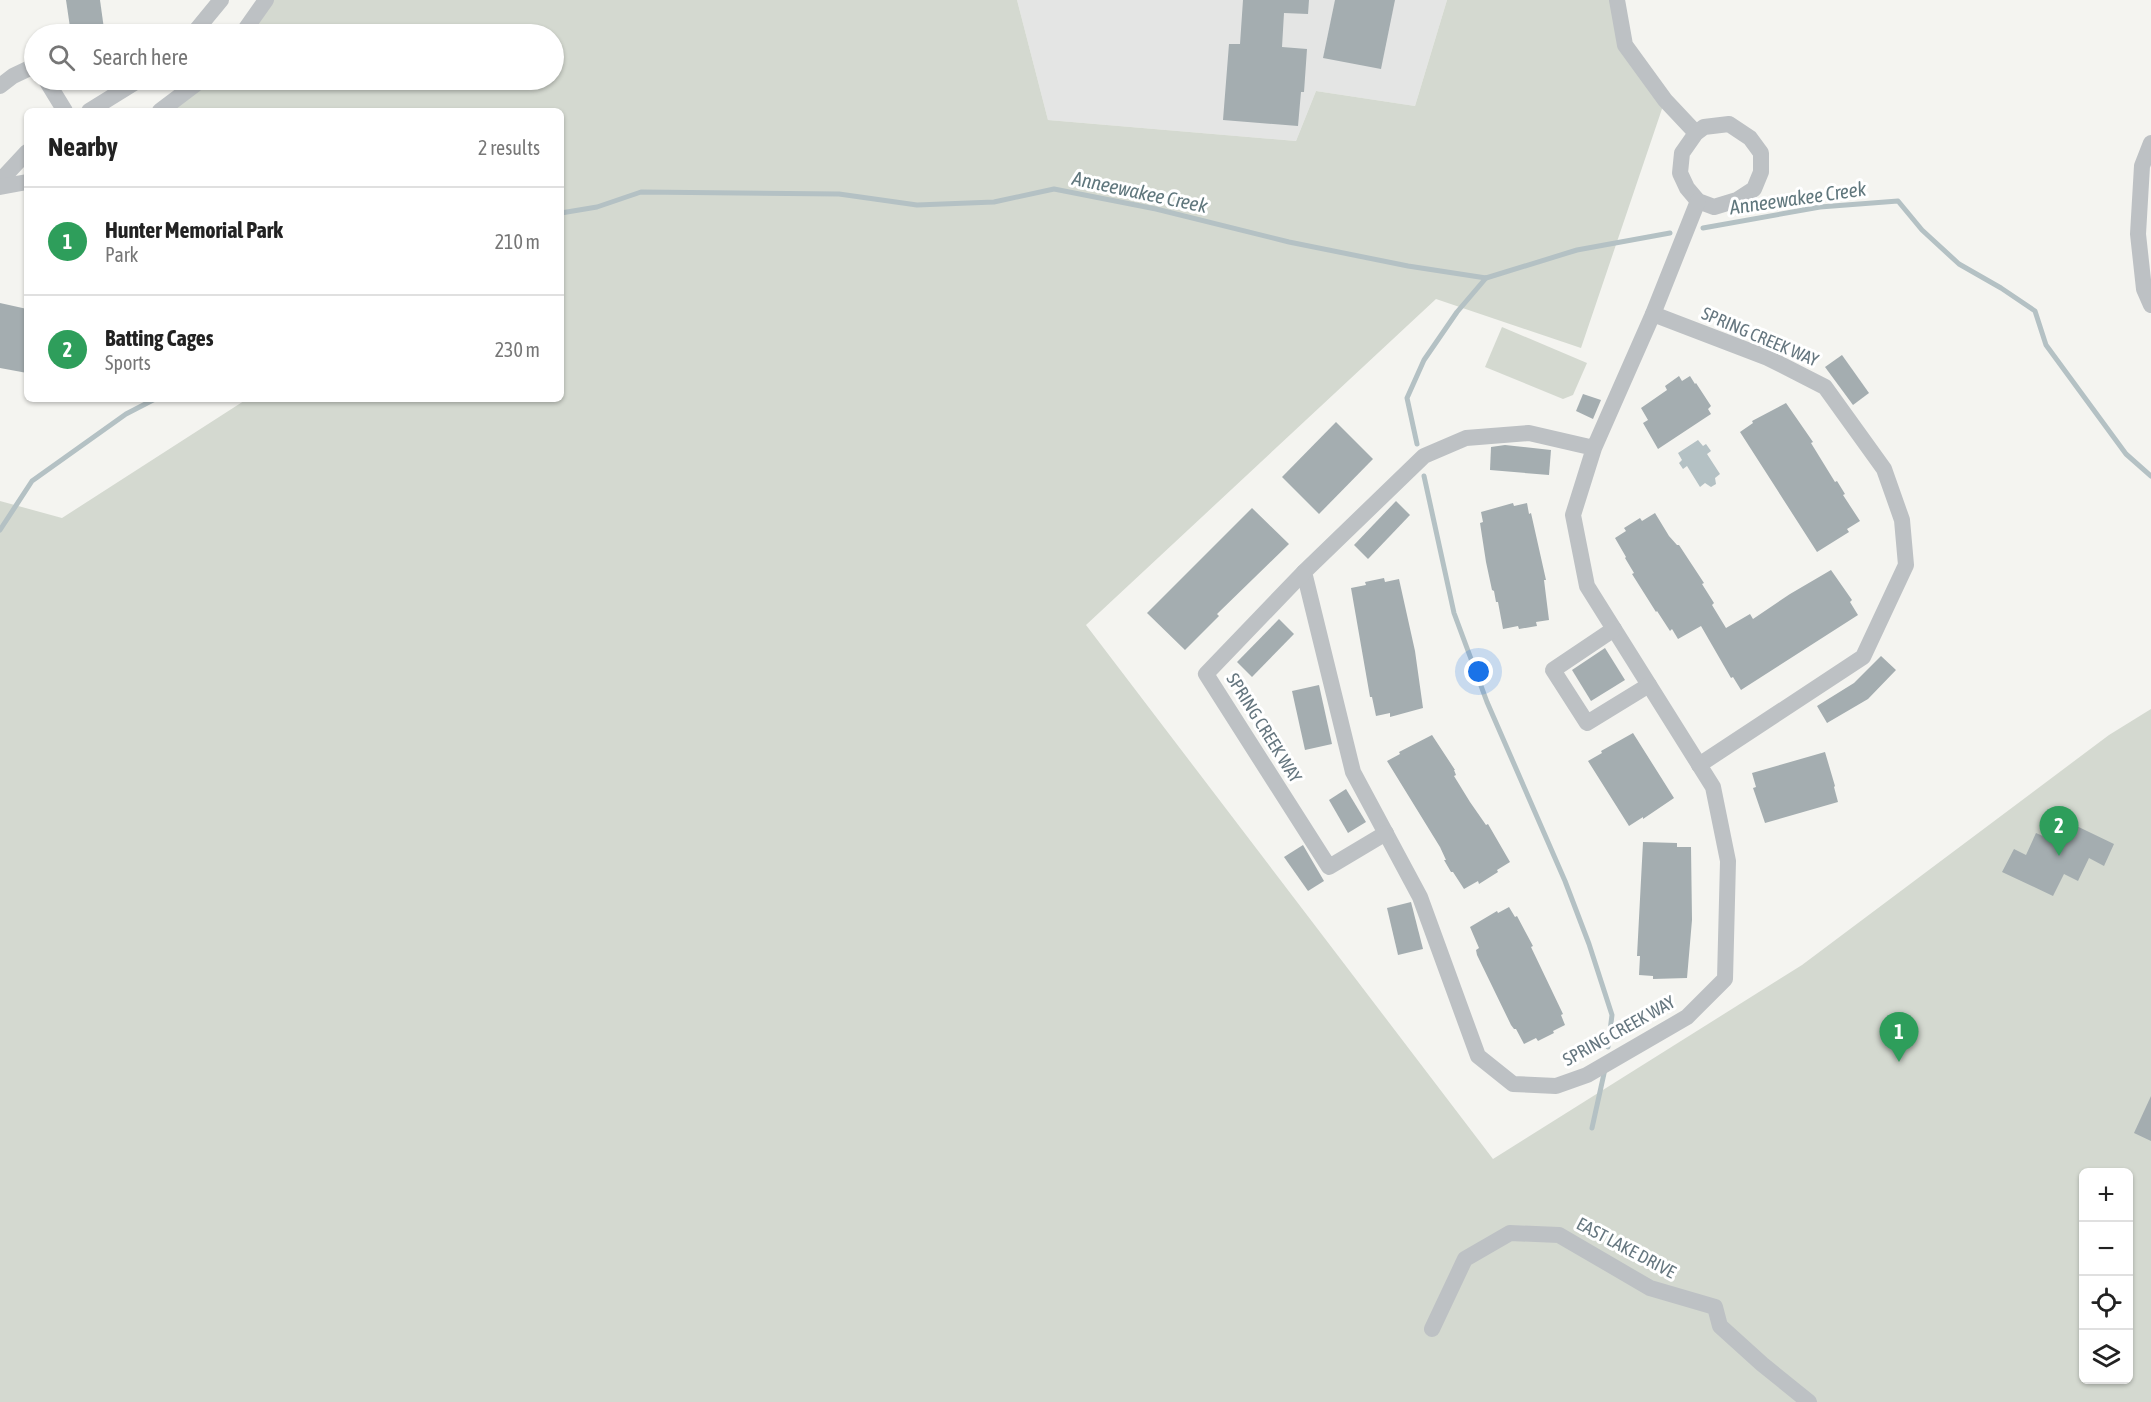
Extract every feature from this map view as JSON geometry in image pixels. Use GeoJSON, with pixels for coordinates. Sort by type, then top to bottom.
{"type":"FeatureCollection","features":[{"type":"Feature","properties":{"kind":"street"},"geometry":{"type":"LineString","coordinates":[[201,24],[220,0]]}},
{"type":"Feature","properties":{"kind":"street"},"geometry":{"type":"LineString","coordinates":[[249,24],[266,0]]}},
{"type":"Feature","properties":{"kind":"street"},"geometry":{"type":"LineString","coordinates":[[1617,0],[1625,45],[1665,99],[1696,133]]}},
{"type":"Feature","properties":{"kind":"street"},"geometry":{"type":"LineString","coordinates":[[0,87],[13,76],[24,71]]}},
{"type":"Feature","properties":{"kind":"street"},"geometry":{"type":"LineString","coordinates":[[52,90],[63,108]]}},
{"type":"Feature","properties":{"kind":"street"},"geometry":{"type":"LineString","coordinates":[[94,108],[124,90]]}},
{"type":"Feature","properties":{"kind":"street"},"geometry":{"type":"LineString","coordinates":[[164,108],[188,90]]}},
{"type":"Feature","properties":{"kind":"street"},"geometry":{"type":"LineString","coordinates":[[1729,124],[1750,138],[1761,153],[1761,172],[1754,189],[1737,200],[1714,207],[1698,201],[1687,188],[1680,173],[1682,153],[1696,133],[1704,127],[1729,124]]}},
{"type":"Feature","properties":{"kind":"street"},"geometry":{"type":"LineString","coordinates":[[2151,143],[2142,166],[2138,234],[2144,289],[2151,305]]}},
{"type":"Feature","properties":{"kind":"street"},"geometry":{"type":"LineString","coordinates":[[0,181],[24,155]]}},
{"type":"Feature","properties":{"kind":"street"},"geometry":{"type":"LineString","coordinates":[[0,187],[24,183]]}},
{"type":"Feature","properties":{"kind":"street"},"geometry":{"type":"LineString","coordinates":[[1653,314],[1698,201]]}},
{"type":"Feature","properties":{"kind":"street","name":"SPRING CREEK WAY"},"geometry":{"type":"LineString","coordinates":[[1304,572],[1353,772],[1420,897],[1478,1056],[1513,1083],[1556,1086],[1587,1075],[1686,1017],[1725,980],[1728,861],[1713,787],[1699,765],[1587,586],[1573,515],[1593,448],[1653,314],[1796,370],[1825,387],[1884,468],[1902,520],[1906,565],[1863,657],[1699,765]]}},
{"type":"Feature","properties":{"kind":"street","name":"SPRING CREEK WAY"},"geometry":{"type":"LineString","coordinates":[[1386,833],[1329,867],[1206,674],[1304,572],[1424,456],[1466,438],[1529,433],[1593,448]]}},
{"type":"Feature","properties":{"kind":"street"},"geometry":{"type":"LineString","coordinates":[[1614,629],[1553,670],[1587,723],[1649,685]]}},
{"type":"Feature","properties":{"kind":"street","name":"EAST LAKE DRIVE"},"geometry":{"type":"LineString","coordinates":[[1432,1329],[1465,1259],[1510,1233],[1558,1235],[1650,1288],[1715,1307],[1720,1326],[1809,1402]]}},
{"type":"Feature","properties":{"kind":"shaded area"},"geometry":{"type":"Polygon","coordinates":[[[266,0],[1017,0],[1048,120],[1296,141],[1316,91],[1415,106],[1447,0],[1617,0],[1625,45],[1665,100],[1581,348],[1436,299],[1086,625],[1493,1159],[1802,965],[2109,735],[2151,709],[2151,1402],[0,1402],[0,501],[62,518],[242,402],[564,402],[564,108],[164,108],[188,90],[564,90],[564,24],[249,24],[266,0]]]}},
{"type":"Feature","properties":{"kind":"shaded area"},"geometry":{"type":"Polygon","coordinates":[[[1017,0],[1447,0],[1415,106],[1316,91],[1296,141],[1048,120],[1017,0]]]}},
{"type":"Feature","properties":{"kind":"shaded area"},"geometry":{"type":"Polygon","coordinates":[[[1502,327],[1587,363],[1573,395],[1563,399],[1485,367],[1502,327]]]}},
{"type":"Feature","properties":{"kind":"shaded area"},"geometry":{"type":"Polygon","coordinates":[[[1698,440],[1703,446],[1706,444],[1711,451],[1707,454],[1720,474],[1715,478],[1716,484],[1711,487],[1705,483],[1700,487],[1687,466],[1683,469],[1679,463],[1682,460],[1678,453],[1698,440]]]}},
{"type":"Feature","properties":{"kind":"building"},"geometry":{"type":"Polygon","coordinates":[[[66,0],[100,0],[103,24],[70,24],[66,0]]]}},
{"type":"Feature","properties":{"kind":"building"},"geometry":{"type":"Polygon","coordinates":[[[1243,0],[1309,0],[1308,14],[1284,13],[1282,47],[1307,49],[1304,92],[1301,92],[1298,126],[1223,120],[1229,44],[1240,44],[1243,0]]]}},
{"type":"Feature","properties":{"kind":"building"},"geometry":{"type":"Polygon","coordinates":[[[1335,0],[1395,0],[1381,69],[1323,58],[1335,0]]]}},
{"type":"Feature","properties":{"kind":"building"},"geometry":{"type":"Polygon","coordinates":[[[0,303],[24,308],[24,372],[0,368],[0,303]]]}},
{"type":"Feature","properties":{"kind":"building"},"geometry":{"type":"Polygon","coordinates":[[[1842,355],[1869,393],[1853,405],[1825,367],[1842,355]]]}},
{"type":"Feature","properties":{"kind":"building"},"geometry":{"type":"Polygon","coordinates":[[[1679,376],[1682,381],[1690,376],[1696,383],[1711,406],[1708,409],[1711,414],[1658,449],[1643,423],[1648,420],[1641,408],[1667,390],[1665,386],[1679,376]]]}},
{"type":"Feature","properties":{"kind":"building"},"geometry":{"type":"Polygon","coordinates":[[[1583,394],[1601,400],[1593,419],[1576,411],[1583,394]]]}},
{"type":"Feature","properties":{"kind":"building"},"geometry":{"type":"Polygon","coordinates":[[[1786,403],[1813,442],[1811,443],[1835,482],[1837,481],[1860,521],[1847,529],[1849,532],[1817,552],[1740,432],[1753,423],[1752,421],[1786,403]]]}},
{"type":"Feature","properties":{"kind":"building"},"geometry":{"type":"Polygon","coordinates":[[[1336,422],[1373,459],[1319,514],[1282,477],[1336,422]]]}},
{"type":"Feature","properties":{"kind":"building"},"geometry":{"type":"Polygon","coordinates":[[[1505,445],[1551,450],[1549,475],[1490,470],[1491,447],[1505,445]]]}},
{"type":"Feature","properties":{"kind":"building"},"geometry":{"type":"Polygon","coordinates":[[[1396,501],[1410,515],[1368,559],[1354,545],[1396,501]]]}},
{"type":"Feature","properties":{"kind":"building"},"geometry":{"type":"Polygon","coordinates":[[[1513,503],[1514,506],[1527,503],[1529,514],[1531,513],[1546,580],[1544,580],[1549,620],[1536,622],[1537,626],[1503,629],[1498,602],[1492,590],[1480,523],[1483,522],[1481,512],[1513,503]]]}},
{"type":"Feature","properties":{"kind":"building"},"geometry":{"type":"Polygon","coordinates":[[[1252,508],[1289,544],[1217,614],[1219,616],[1185,650],[1147,613],[1252,508]]]}},
{"type":"Feature","properties":{"kind":"building"},"geometry":{"type":"Polygon","coordinates":[[[1655,513],[1704,583],[1702,584],[1714,603],[1712,605],[1726,628],[1750,614],[1753,619],[1831,570],[1852,600],[1850,602],[1858,615],[1741,690],[1733,677],[1731,678],[1701,626],[1678,639],[1656,612],[1632,574],[1634,573],[1615,538],[1626,531],[1624,528],[1640,518],[1642,521],[1655,513]]]}},
{"type":"Feature","properties":{"kind":"building"},"geometry":{"type":"Polygon","coordinates":[[[1384,578],[1385,582],[1399,579],[1415,651],[1423,708],[1390,717],[1390,713],[1376,716],[1372,697],[1370,697],[1351,588],[1384,578]]]}},
{"type":"Feature","properties":{"kind":"building"},"geometry":{"type":"Polygon","coordinates":[[[1279,619],[1294,634],[1252,677],[1237,662],[1279,619]]]}},
{"type":"Feature","properties":{"kind":"building"},"geometry":{"type":"Polygon","coordinates":[[[1605,648],[1625,680],[1591,701],[1572,670],[1605,648]]]}},
{"type":"Feature","properties":{"kind":"building"},"geometry":{"type":"Polygon","coordinates":[[[1881,656],[1896,670],[1868,699],[1827,723],[1817,706],[1854,683],[1881,656]]]}},
{"type":"Feature","properties":{"kind":"building"},"geometry":{"type":"Polygon","coordinates":[[[1319,685],[1332,744],[1305,750],[1292,691],[1319,685]]]}},
{"type":"Feature","properties":{"kind":"building"},"geometry":{"type":"Polygon","coordinates":[[[1633,733],[1674,798],[1629,826],[1588,761],[1633,733]]]}},
{"type":"Feature","properties":{"kind":"building"},"geometry":{"type":"Polygon","coordinates":[[[1432,735],[1455,770],[1456,775],[1454,776],[1486,825],[1488,824],[1510,862],[1479,884],[1478,881],[1464,889],[1451,872],[1440,847],[1387,761],[1432,735]]]}},
{"type":"Feature","properties":{"kind":"building"},"geometry":{"type":"Polygon","coordinates":[[[1825,752],[1838,802],[1765,823],[1753,788],[1756,787],[1752,773],[1825,752]]]}},
{"type":"Feature","properties":{"kind":"building"},"geometry":{"type":"Polygon","coordinates":[[[1346,789],[1366,822],[1348,833],[1329,800],[1346,789]]]}},
{"type":"Feature","properties":{"kind":"building"},"geometry":{"type":"Polygon","coordinates":[[[2062,819],[2114,844],[2104,866],[2089,858],[2078,881],[2064,874],[2053,896],[2002,872],[2014,849],[2026,855],[2036,833],[2052,840],[2062,819]]]}},
{"type":"Feature","properties":{"kind":"building"},"geometry":{"type":"Polygon","coordinates":[[[1643,842],[1677,843],[1677,847],[1691,847],[1692,920],[1687,978],[1653,979],[1653,976],[1639,975],[1640,956],[1637,956],[1643,842]]]}},
{"type":"Feature","properties":{"kind":"building"},"geometry":{"type":"Polygon","coordinates":[[[1303,845],[1324,881],[1308,891],[1284,857],[1303,845]]]}},
{"type":"Feature","properties":{"kind":"building"},"geometry":{"type":"Polygon","coordinates":[[[1411,902],[1423,949],[1398,955],[1387,908],[1411,902]]]}},
{"type":"Feature","properties":{"kind":"building"},"geometry":{"type":"Polygon","coordinates":[[[1509,907],[1515,917],[1517,916],[1533,946],[1531,947],[1563,1014],[1561,1015],[1565,1025],[1538,1041],[1536,1038],[1524,1044],[1516,1029],[1511,1025],[1477,955],[1476,950],[1479,948],[1470,927],[1497,911],[1498,913],[1509,907]]]}},
{"type":"Feature","properties":{"kind":"building"},"geometry":{"type":"Polygon","coordinates":[[[2151,1096],[2151,1141],[2134,1133],[2151,1096]]]}},
{"type":"Feature","properties":{"kind":"waterway","name":"Anneewakee Creek"},"geometry":{"type":"LineString","coordinates":[[564,212],[597,207],[641,192],[839,194],[917,205],[994,202],[1054,189],[1156,209],[1289,242],[1408,266],[1486,278],[1577,250],[1670,233]]}},
{"type":"Feature","properties":{"kind":"waterway"},"geometry":{"type":"LineString","coordinates":[[1703,228],[1820,207],[1898,201],[1922,230],[1959,264],[2035,311],[2046,345],[2126,454],[2151,476]]}},
{"type":"Feature","properties":{"kind":"waterway"},"geometry":{"type":"LineString","coordinates":[[1417,444],[1407,398],[1424,360],[1457,312],[1486,278]]}},
{"type":"Feature","properties":{"kind":"waterway","name":"Anneewakee Creek"},"geometry":{"type":"LineString","coordinates":[[0,530],[32,481],[126,414],[149,402]]}},
{"type":"Feature","properties":{"kind":"waterway"},"geometry":{"type":"LineString","coordinates":[[1424,476],[1454,613],[1487,702],[1565,881],[1612,1015],[1608,1047]]}},
{"type":"Feature","properties":{"kind":"waterway"},"geometry":{"type":"LineString","coordinates":[[1592,1128],[1605,1069]]}},
{"type":"Feature","properties":{"kind":"place","name":"Batting Cages"},"geometry":{"type":"Point","coordinates":[2059,856]}},
{"type":"Feature","properties":{"kind":"place","name":"Hunter Memorial Park"},"geometry":{"type":"Point","coordinates":[1899,1062]}}]}
